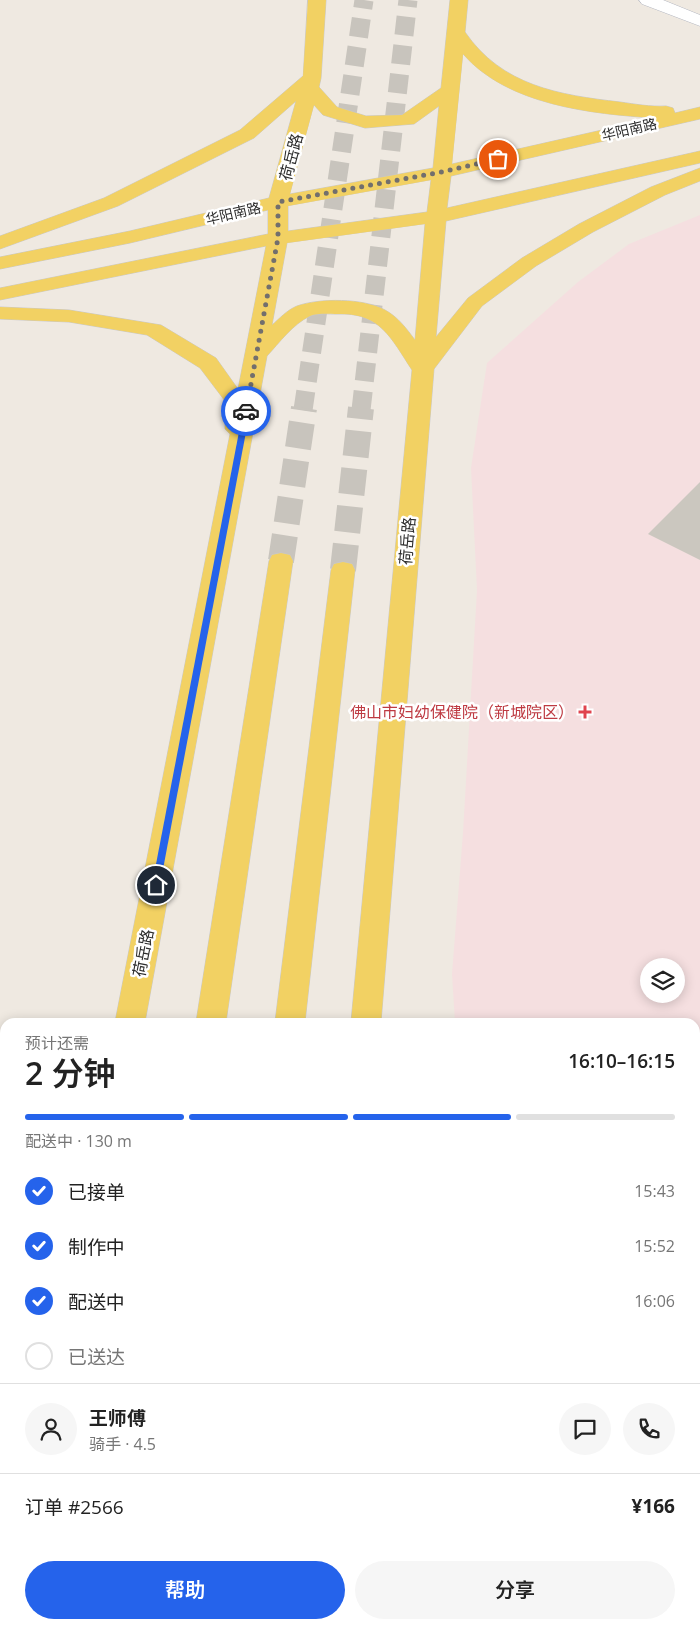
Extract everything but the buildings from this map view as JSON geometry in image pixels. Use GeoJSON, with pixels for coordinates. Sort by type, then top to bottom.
{"type":"FeatureCollection","features":[{"type":"Feature","properties":{"kind":"main road","name":"荷岳路"},"geometry":{"type":"LineString","coordinates":[[131,1018],[278,238],[278,202],[311,84],[317,0]]}},
{"type":"Feature","properties":{"kind":"main road","name":"荷岳路"},"geometry":{"type":"LineString","coordinates":[[366,1018],[422,369],[436,217],[460,0]]}},
{"type":"Feature","properties":{"kind":"main road"},"geometry":{"type":"LineString","coordinates":[[456,32],[471,54],[493,72],[523,88],[563,100],[662,112],[700,112]]}},
{"type":"Feature","properties":{"kind":"main road"},"geometry":{"type":"LineString","coordinates":[[0,243],[111,202],[248,134],[311,84],[330,111],[365,122],[408,120],[450,90]]}},
{"type":"Feature","properties":{"kind":"main road","name":"华阳南路"},"geometry":{"type":"LineString","coordinates":[[0,263],[130,237],[278,202],[442,172],[700,112]]}},
{"type":"Feature","properties":{"kind":"main road","name":"华阳南路"},"geometry":{"type":"LineString","coordinates":[[0,294],[278,238],[436,217],[700,158]]}},
{"type":"Feature","properties":{"kind":"main road"},"geometry":{"type":"LineString","coordinates":[[257,353],[303,311],[359,307],[389,320],[422,369],[475,302],[529,262],[602,220],[658,191],[700,174]]}},
{"type":"Feature","properties":{"kind":"main road"},"geometry":{"type":"LineString","coordinates":[[0,313],[69,316],[153,330],[208,363],[236,401],[235,473]]}},
{"type":"Feature","properties":{"kind":"main road"},"geometry":{"type":"LineString","coordinates":[[212,1018],[281,561]]}},
{"type":"Feature","properties":{"kind":"main road"},"geometry":{"type":"LineString","coordinates":[[290,1018],[343,570]]}},
{"type":"Feature","properties":{"kind":"street"},"geometry":{"type":"LineString","coordinates":[[648,0],[700,21]]}},
{"type":"Feature","properties":{"kind":"shaded area","name":"佛山市妇幼保健院（新城院区）"},"geometry":{"type":"Polygon","coordinates":[[[700,215],[700,1018],[455,1018],[452,974],[463,833],[477,590],[471,468],[487,363],[578,282],[629,244],[700,215]]]}},
{"type":"Feature","properties":{"kind":"tunnel"},"geometry":{"type":"LineString","coordinates":[[303,410],[364,0]]}},
{"type":"Feature","properties":{"kind":"tunnel"},"geometry":{"type":"LineString","coordinates":[[361,410],[408,0]]}},
{"type":"Feature","properties":{"kind":"tunnel"},"geometry":{"type":"LineString","coordinates":[[281,561],[304,408]]}},
{"type":"Feature","properties":{"kind":"tunnel"},"geometry":{"type":"LineString","coordinates":[[343,570],[361,408]]}},
{"type":"Feature","properties":{"kind":"way so far"},"geometry":{"type":"LineString","coordinates":[[246,411],[278,238],[278,202],[442,172],[498,159]]}},
{"type":"Feature","properties":{"kind":"place","name":"佛山市妇幼保健院（新城院区）"},"geometry":{"type":"Point","coordinates":[585,712]}},
{"type":"Feature","properties":{"kind":"route"},"geometry":{"type":"LineString","coordinates":[[156,885],[246,411]]}}]}
